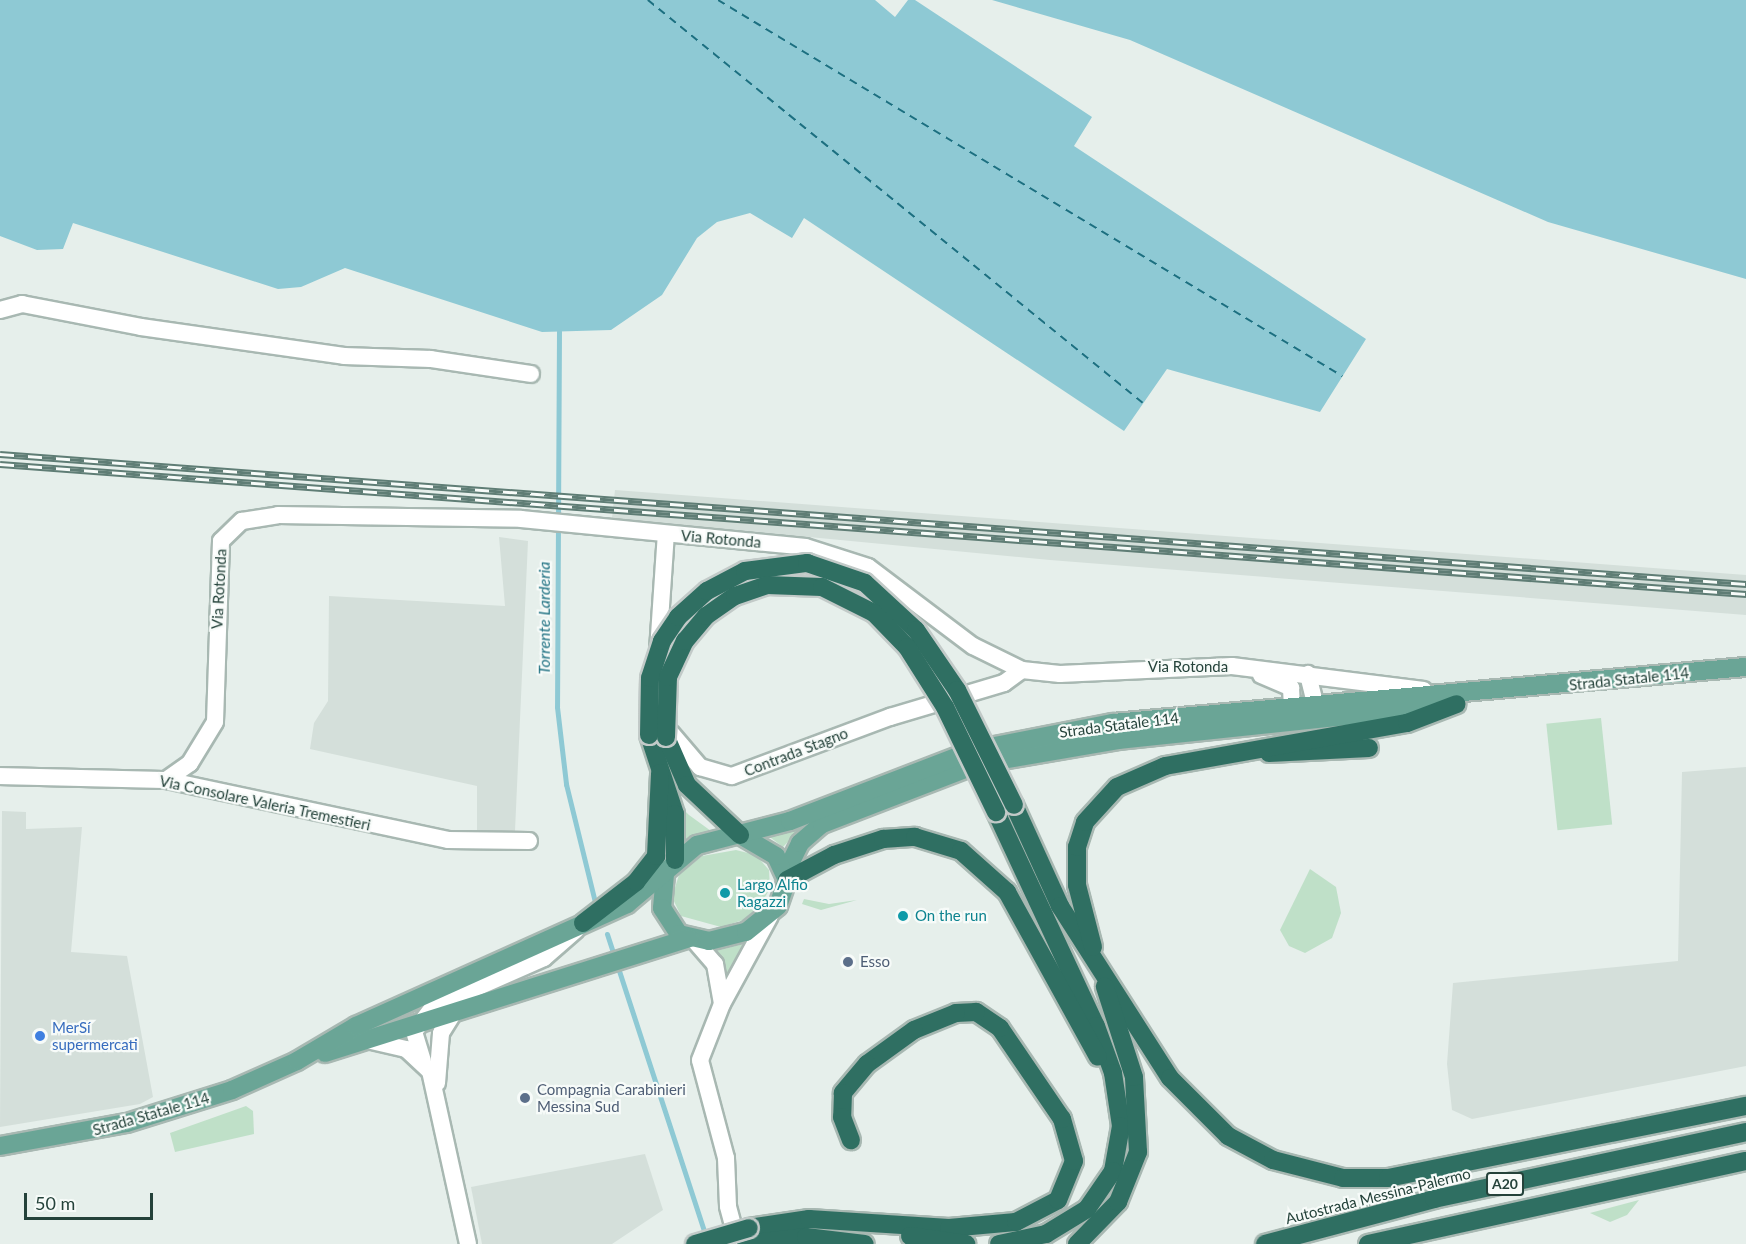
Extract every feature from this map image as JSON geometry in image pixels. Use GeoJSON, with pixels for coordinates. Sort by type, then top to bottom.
{"type":"FeatureCollection","features":[{"type":"Feature","properties":{"kind":"highway"},"geometry":{"type":"LineString","coordinates":[[583,923],[636,882],[656,856],[660,773],[658,736],[650,678],[662,641],[678,617],[707,591],[745,571],[807,563],[865,583],[916,630],[957,690],[1014,805],[1060,906],[1153,1054],[1207,1119],[1250,1148],[1320,1174],[1388,1178],[1425,1173],[1746,1106]]}},
{"type":"Feature","properties":{"kind":"highway"},"geometry":{"type":"LineString","coordinates":[[740,835],[687,785],[658,736],[668,677],[685,641],[706,616],[735,596],[767,585],[822,587],[874,613],[907,647],[951,717],[1099,1035],[1113,1073],[1121,1126],[1113,1171],[1087,1209],[1046,1234],[999,1244]]}},
{"type":"Feature","properties":{"kind":"highway"},"geometry":{"type":"LineString","coordinates":[[1077,1244],[1118,1202],[1138,1152],[1134,1077],[1098,965],[1077,885],[1077,847],[1085,822],[1106,796],[1132,778],[1195,760],[1407,723],[1454,698]]}},
{"type":"Feature","properties":{"kind":"highway"},"geometry":{"type":"LineString","coordinates":[[1195,760],[1369,748]]}},
{"type":"Feature","properties":{"kind":"highway"},"geometry":{"type":"LineString","coordinates":[[660,773],[675,814],[670,867]]}},
{"type":"Feature","properties":{"kind":"highway"},"geometry":{"type":"LineString","coordinates":[[787,876],[851,848],[898,837],[932,840],[974,859],[1002,885],[1030,929],[1097,1056],[1121,1126]]}},
{"type":"Feature","properties":{"kind":"highway"},"geometry":{"type":"LineString","coordinates":[[851,1140],[842,1117],[843,1093],[883,1049],[956,1013],[976,1012],[1000,1028],[1062,1119],[1073,1146],[1072,1175],[1058,1200],[1034,1216],[998,1225],[874,1226]]}},
{"type":"Feature","properties":{"kind":"highway","name":"Autostrada Messina-Palermo"},"geometry":{"type":"LineString","coordinates":[[1265,1244],[1434,1199],[1746,1132]]}},
{"type":"Feature","properties":{"kind":"highway","name":"A20"},"geometry":{"type":"LineString","coordinates":[[1368,1244],[1746,1161]]}},
{"type":"Feature","properties":{"kind":"highway"},"geometry":{"type":"LineString","coordinates":[[747,1239],[809,1219],[874,1226],[966,1244]]}},
{"type":"Feature","properties":{"kind":"highway"},"geometry":{"type":"LineString","coordinates":[[695,1244],[806,1237],[865,1244]]}},
{"type":"Feature","properties":{"kind":"main road","name":"Strada Statale 114"},"geometry":{"type":"LineString","coordinates":[[787,876],[800,843],[822,824],[955,771],[1193,731],[1305,722],[1454,698],[1746,668]]}},
{"type":"Feature","properties":{"kind":"main road","name":"Strada Statale 114"},"geometry":{"type":"LineString","coordinates":[[740,835],[1002,743],[1113,723],[1292,705],[1454,698]]}},
{"type":"Feature","properties":{"kind":"main road"},"geometry":{"type":"LineString","coordinates":[[740,835],[766,846],[787,876],[770,916],[734,937],[692,939],[656,945],[368,1040],[297,1061],[402,1005],[642,895],[670,867],[698,845],[740,835]]}},
{"type":"Feature","properties":{"kind":"main road"},"geometry":{"type":"LineString","coordinates":[[670,867],[662,908],[674,929],[692,939]]}},
{"type":"Feature","properties":{"kind":"main road","name":"Strada Statale 114"},"geometry":{"type":"LineString","coordinates":[[0,1146],[168,1112],[297,1061]]}},
{"type":"Feature","properties":{"kind":"street"},"geometry":{"type":"LineString","coordinates":[[0,310],[22,304],[141,327],[344,356],[431,359],[531,374]]}},
{"type":"Feature","properties":{"kind":"street","name":"Via Rotonda"},"geometry":{"type":"LineString","coordinates":[[166,780],[190,763],[215,722],[217,560],[221,541],[233,526],[278,515],[521,519],[645,531],[840,555],[880,574],[985,655],[1022,670],[1060,674],[1232,666],[1308,674],[1454,698]]}},
{"type":"Feature","properties":{"kind":"street","name":"Contrada Stagno"},"geometry":{"type":"LineString","coordinates":[[666,534],[660,698],[679,748],[710,773],[742,773],[890,717],[1004,683],[1022,670]]}},
{"type":"Feature","properties":{"kind":"street"},"geometry":{"type":"LineString","coordinates":[[1232,666],[1286,684],[1292,705]]}},
{"type":"Feature","properties":{"kind":"street"},"geometry":{"type":"LineString","coordinates":[[1193,731],[1300,716],[1311,712],[1315,703],[1308,674]]}},
{"type":"Feature","properties":{"kind":"street"},"geometry":{"type":"LineString","coordinates":[[1305,722],[1369,748]]}},
{"type":"Feature","properties":{"kind":"street","name":"Via Consolare Valeria Tremestieri"},"geometry":{"type":"LineString","coordinates":[[0,776],[166,780],[448,840],[529,841]]}},
{"type":"Feature","properties":{"kind":"street"},"geometry":{"type":"LineString","coordinates":[[747,1239],[701,1069],[701,1052],[722,1004],[770,916]]}},
{"type":"Feature","properties":{"kind":"street"},"geometry":{"type":"LineString","coordinates":[[417,1022],[450,998],[544,958],[583,923]]}},
{"type":"Feature","properties":{"kind":"street"},"geometry":{"type":"LineString","coordinates":[[692,939],[715,964],[722,1004]]}},
{"type":"Feature","properties":{"kind":"street"},"geometry":{"type":"LineString","coordinates":[[402,1005],[417,1022],[430,1063],[468,1244]]}},
{"type":"Feature","properties":{"kind":"street"},"geometry":{"type":"LineString","coordinates":[[430,1063],[441,1033],[455,1011]]}},
{"type":"Feature","properties":{"kind":"street"},"geometry":{"type":"LineString","coordinates":[[368,1040],[406,1049],[430,1063]]}},
{"type":"Feature","properties":{"kind":"shaded area"},"geometry":{"type":"Polygon","coordinates":[[[615,490],[1746,575],[1746,615],[1050,560],[612,518],[615,490]]]}},
{"type":"Feature","properties":{"kind":"shaded area"},"geometry":{"type":"Polygon","coordinates":[[[499,537],[528,541],[515,831],[477,831],[477,786],[310,749],[314,723],[328,701],[329,596],[505,606],[499,537]]]}},
{"type":"Feature","properties":{"kind":"shaded area"},"geometry":{"type":"Polygon","coordinates":[[[1746,767],[1746,1066],[1472,1119],[1452,1110],[1447,1064],[1453,983],[1678,961],[1682,772],[1746,767]]]}},
{"type":"Feature","properties":{"kind":"shaded area"},"geometry":{"type":"Polygon","coordinates":[[[2,811],[26,812],[26,829],[82,827],[71,952],[127,956],[153,1097],[140,1104],[0,1127],[2,811]]]}},
{"type":"Feature","properties":{"kind":"shaded area"},"geometry":{"type":"Polygon","coordinates":[[[645,1154],[663,1210],[612,1244],[482,1244],[471,1187],[645,1154]]]}},
{"type":"Feature","properties":{"kind":"green space"},"geometry":{"type":"Polygon","coordinates":[[[1601,718],[1612,824],[1557,830],[1546,724],[1601,718]]]}},
{"type":"Feature","properties":{"kind":"green space"},"geometry":{"type":"Polygon","coordinates":[[[680,806],[689,815],[711,831],[682,842],[680,806]]]}},
{"type":"Feature","properties":{"kind":"green space"},"geometry":{"type":"Polygon","coordinates":[[[804,825],[783,847],[767,835],[804,825]]]}},
{"type":"Feature","properties":{"kind":"green space"},"geometry":{"type":"Polygon","coordinates":[[[736,850],[756,855],[769,870],[770,888],[761,905],[743,920],[721,927],[681,916],[672,897],[679,875],[702,856],[736,850]]]}},
{"type":"Feature","properties":{"kind":"green space"},"geometry":{"type":"Polygon","coordinates":[[[1310,869],[1336,887],[1341,913],[1332,938],[1305,953],[1289,946],[1280,930],[1310,869]]]}},
{"type":"Feature","properties":{"kind":"green space"},"geometry":{"type":"Polygon","coordinates":[[[804,899],[829,904],[857,900],[821,910],[802,904],[804,899]]]}},
{"type":"Feature","properties":{"kind":"green space"},"geometry":{"type":"Polygon","coordinates":[[[743,944],[729,976],[727,976],[715,951],[743,944]]]}},
{"type":"Feature","properties":{"kind":"green space"},"geometry":{"type":"Polygon","coordinates":[[[246,1106],[253,1111],[254,1134],[175,1152],[170,1133],[246,1106]]]}},
{"type":"Feature","properties":{"kind":"green space"},"geometry":{"type":"Polygon","coordinates":[[[1639,1200],[1627,1215],[1610,1222],[1590,1213],[1639,1200]]]}},
{"type":"Feature","properties":{"kind":"water"},"geometry":{"type":"Polygon","coordinates":[[[0,0],[875,0],[895,17],[908,0],[915,0],[1092,117],[1074,146],[1366,339],[1320,412],[1167,369],[1124,431],[804,218],[792,238],[750,213],[717,222],[697,238],[662,295],[611,330],[542,332],[345,268],[301,287],[278,289],[73,223],[63,249],[37,250],[0,236],[0,0]]]}},
{"type":"Feature","properties":{"kind":"water"},"geometry":{"type":"Polygon","coordinates":[[[992,0],[1746,0],[1746,279],[1548,222],[1130,40],[992,0]]]}},
{"type":"Feature","properties":{"kind":"waterway","name":"Torrente Larderia"},"geometry":{"type":"LineString","coordinates":[[559,331],[557,707],[566,784],[595,902]]}},
{"type":"Feature","properties":{"kind":"waterway","name":"Torrente Larderia"},"geometry":{"type":"LineString","coordinates":[[607,934],[706,1237]]}},
{"type":"Feature","properties":{"kind":"ferry route"},"geometry":{"type":"LineString","coordinates":[[648,0],[1143,403]]}},
{"type":"Feature","properties":{"kind":"ferry route"},"geometry":{"type":"LineString","coordinates":[[718,0],[1342,376]]}},
{"type":"Feature","properties":{"kind":"railway"},"geometry":{"type":"LineString","coordinates":[[0,454],[1746,584]]}},
{"type":"Feature","properties":{"kind":"railway"},"geometry":{"type":"LineString","coordinates":[[0,464],[1746,594]]}},
{"type":"Feature","properties":{"kind":"place","name":"Largo Alfio Ragazzi"},"geometry":{"type":"Point","coordinates":[725,893]}},
{"type":"Feature","properties":{"kind":"place","name":"On the run"},"geometry":{"type":"Point","coordinates":[903,916]}},
{"type":"Feature","properties":{"kind":"place","name":"Esso"},"geometry":{"type":"Point","coordinates":[848,962]}},
{"type":"Feature","properties":{"kind":"place","name":"MerSí supermercati"},"geometry":{"type":"Point","coordinates":[40,1036]}},
{"type":"Feature","properties":{"kind":"place","name":"Compagnia Carabinieri Messina Sud"},"geometry":{"type":"Point","coordinates":[525,1098]}}]}
